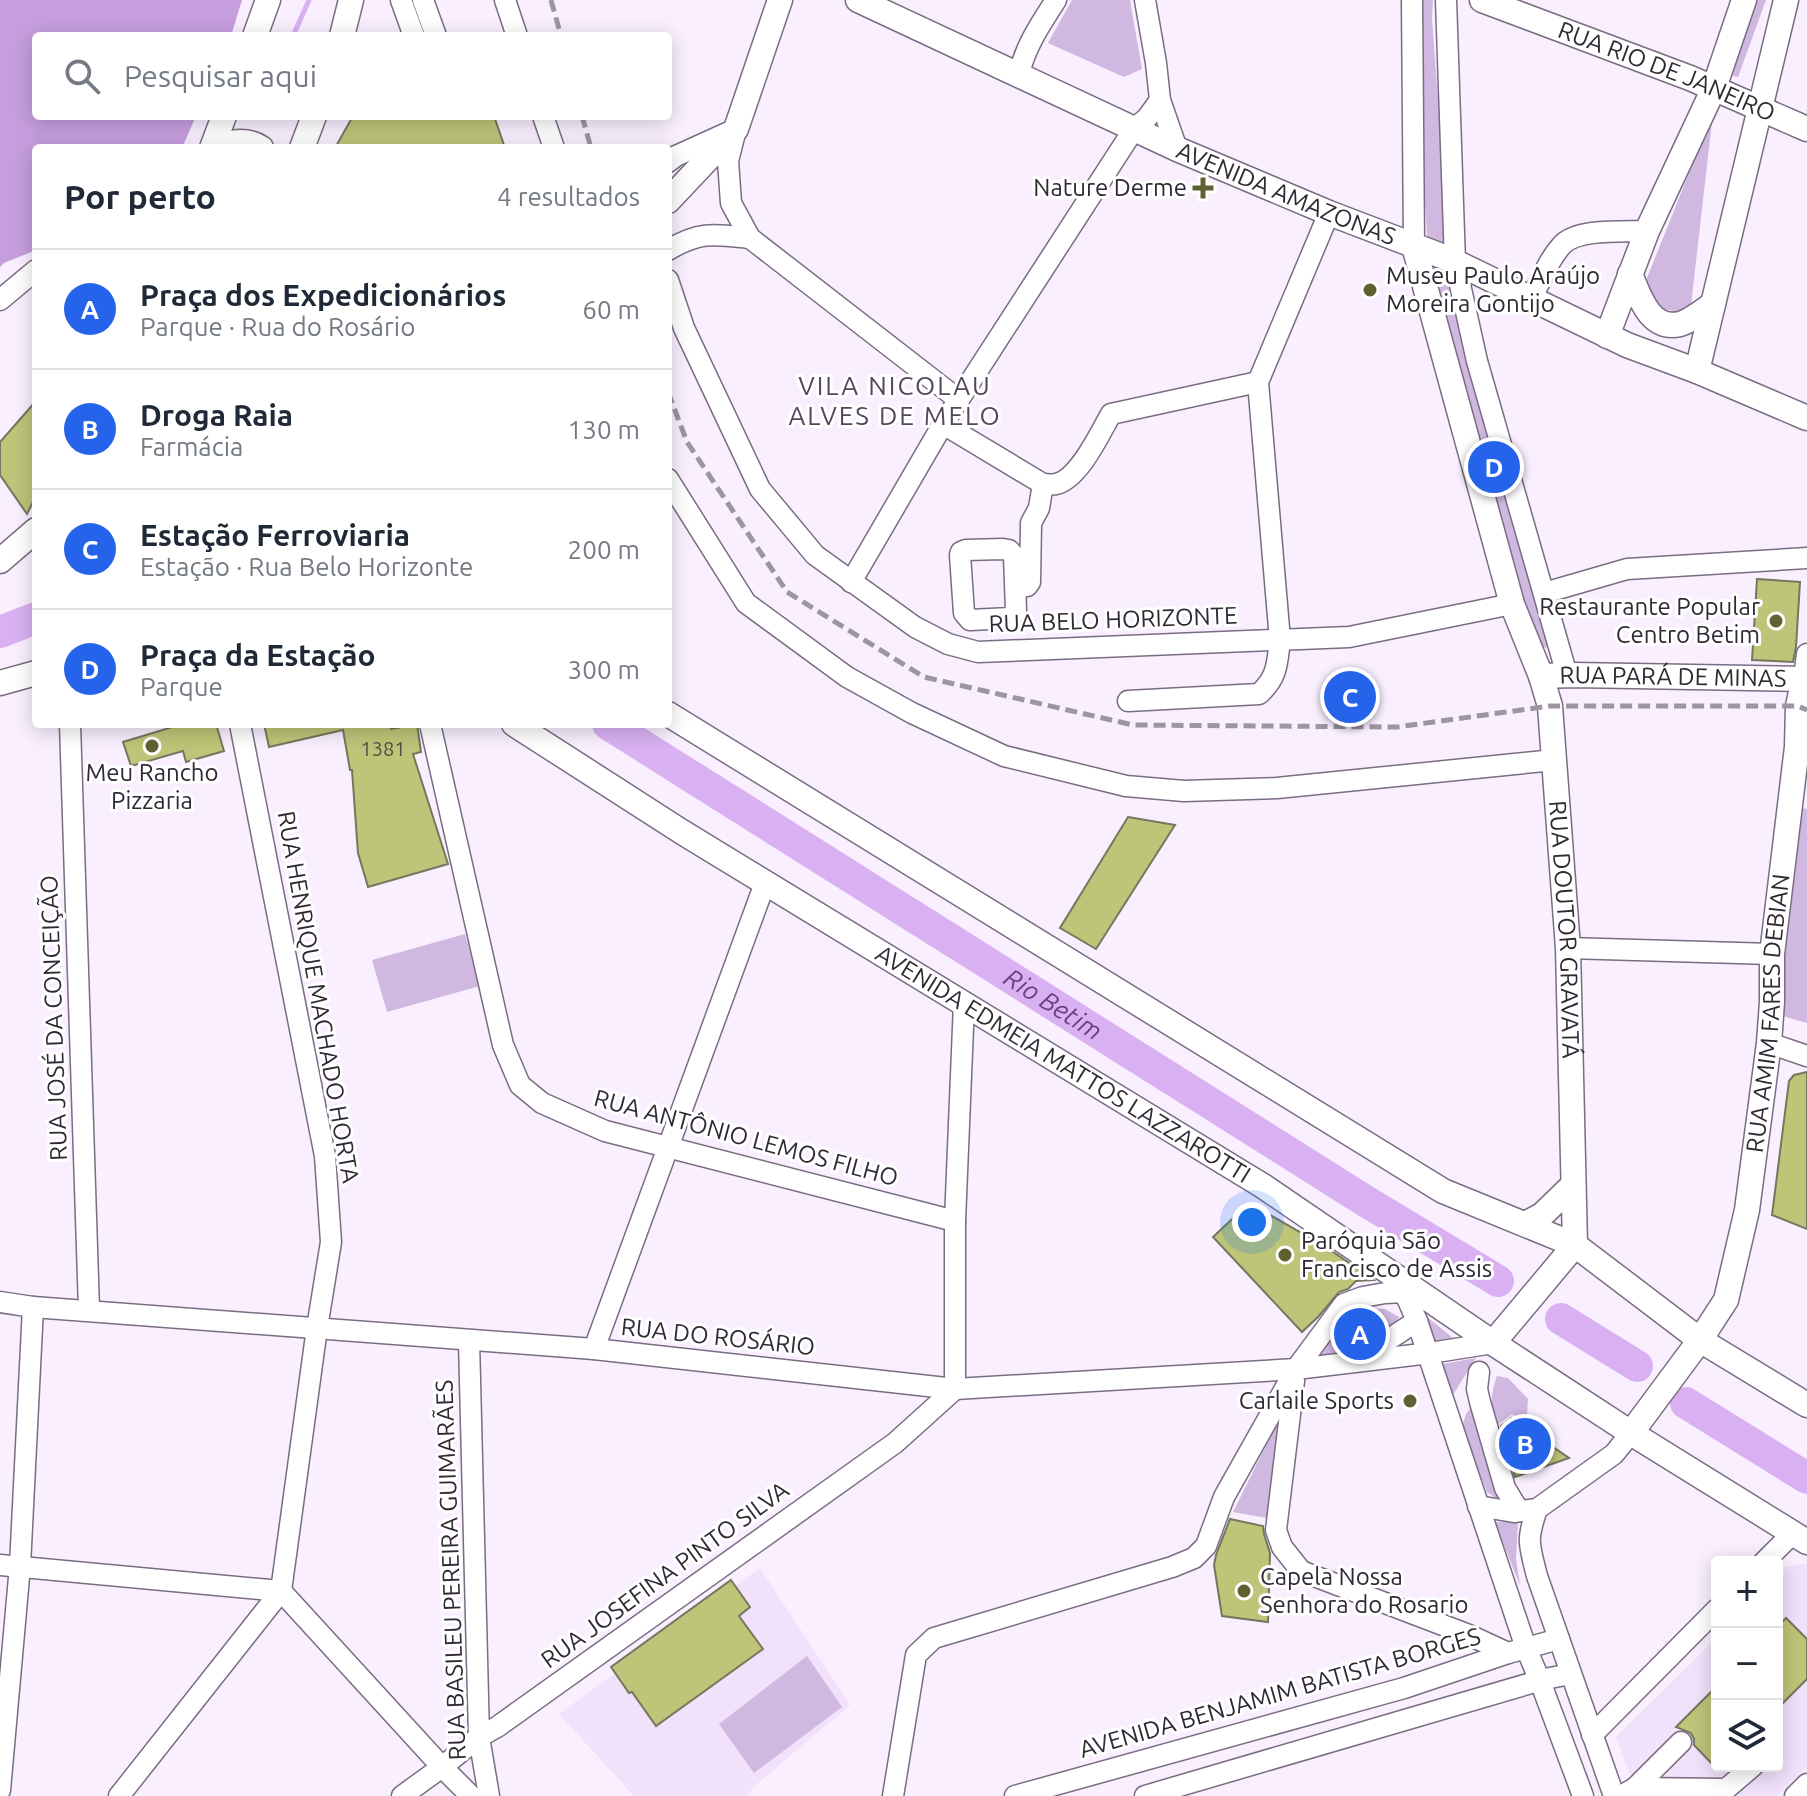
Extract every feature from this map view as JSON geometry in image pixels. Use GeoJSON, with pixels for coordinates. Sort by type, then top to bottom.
{"type":"FeatureCollection","features":[{"type":"Feature","properties":{"kind":"main road"},"geometry":{"type":"LineString","coordinates":[[256,32],[268,0]]}},
{"type":"Feature","properties":{"kind":"main road"},"geometry":{"type":"LineString","coordinates":[[343,32],[351,0]]}},
{"type":"Feature","properties":{"kind":"main road"},"geometry":{"type":"LineString","coordinates":[[672,197],[736,129],[780,0]]}},
{"type":"Feature","properties":{"kind":"main road","name":"AVENIDA AMAZONAS"},"geometry":{"type":"LineString","coordinates":[[858,0],[1177,149],[1455,262],[1607,336],[1807,418]]}},
{"type":"Feature","properties":{"kind":"main road","name":"RUA RIO DE JANEIRO"},"geometry":{"type":"LineString","coordinates":[[1482,0],[1714,88],[1807,129]]}},
{"type":"Feature","properties":{"kind":"main road"},"geometry":{"type":"LineString","coordinates":[[1607,336],[1647,231],[1714,88],[1744,0]]}},
{"type":"Feature","properties":{"kind":"main road"},"geometry":{"type":"LineString","coordinates":[[1697,371],[1786,0]]}},
{"type":"Feature","properties":{"kind":"main road"},"geometry":{"type":"LineString","coordinates":[[214,144],[222,120]]}},
{"type":"Feature","properties":{"kind":"main road"},"geometry":{"type":"LineString","coordinates":[[304,144],[312,120]]}},
{"type":"Feature","properties":{"kind":"main road"},"geometry":{"type":"LineString","coordinates":[[227,144],[252,144]]}},
{"type":"Feature","properties":{"kind":"main road","name":"RUA DOUTOR GRAVATÁ"},"geometry":{"type":"LineString","coordinates":[[1414,246],[1512,604],[1550,706],[1568,948],[1575,1245]]}},
{"type":"Feature","properties":{"kind":"main road"},"geometry":{"type":"LineString","coordinates":[[1630,274],[1644,308],[1667,323],[1681,324],[1713,304]]}},
{"type":"Feature","properties":{"kind":"main road"},"geometry":{"type":"LineString","coordinates":[[0,561],[32,533]]}},
{"type":"Feature","properties":{"kind":"main road","name":"RUA PARÁ DE MINAS"},"geometry":{"type":"LineString","coordinates":[[1541,676],[1806,670]]}},
{"type":"Feature","properties":{"kind":"main road","name":"RUA AMIM FARES DEBIAN"},"geometry":{"type":"LineString","coordinates":[[1631,1433],[1726,1300],[1747,1210],[1769,1043],[1772,954],[1797,747],[1798,706],[1806,670]]}},
{"type":"Feature","properties":{"kind":"main road"},"geometry":{"type":"LineString","coordinates":[[0,683],[32,674]]}},
{"type":"Feature","properties":{"kind":"main road"},"geometry":{"type":"LineString","coordinates":[[672,716],[1443,1191],[1575,1245],[1700,1340],[1807,1405]]}},
{"type":"Feature","properties":{"kind":"main road","name":"AVENIDA EDMEIA MATTOS LAZZAROTTI"},"geometry":{"type":"LineString","coordinates":[[520,728],[765,883],[1263,1186],[1402,1285],[1631,1433],[1800,1537]]}},
{"type":"Feature","properties":{"kind":"main road"},"geometry":{"type":"LineString","coordinates":[[1525,1224],[1542,1215],[1573,1185]]}},
{"type":"Feature","properties":{"kind":"main road"},"geometry":{"type":"LineString","coordinates":[[1493,1343],[1575,1245]]}},
{"type":"Feature","properties":{"kind":"street"},"geometry":{"type":"LineString","coordinates":[[401,0],[413,32]]}},
{"type":"Feature","properties":{"kind":"street"},"geometry":{"type":"LineString","coordinates":[[423,0],[435,32]]}},
{"type":"Feature","properties":{"kind":"street"},"geometry":{"type":"LineString","coordinates":[[505,0],[516,32]]}},
{"type":"Feature","properties":{"kind":"street"},"geometry":{"type":"LineString","coordinates":[[1019,74],[1035,34],[1056,0]]}},
{"type":"Feature","properties":{"kind":"street"},"geometry":{"type":"LineString","coordinates":[[1145,0],[1160,100],[1177,149]]}},
{"type":"Feature","properties":{"kind":"street"},"geometry":{"type":"LineString","coordinates":[[1412,0],[1414,246]]}},
{"type":"Feature","properties":{"kind":"street"},"geometry":{"type":"LineString","coordinates":[[1446,0],[1455,262],[1477,361],[1567,675]]}},
{"type":"Feature","properties":{"kind":"street"},"geometry":{"type":"LineString","coordinates":[[851,582],[943,424],[1134,129],[1160,100]]}},
{"type":"Feature","properties":{"kind":"street"},"geometry":{"type":"LineString","coordinates":[[544,120],[553,144]]}},
{"type":"Feature","properties":{"kind":"street"},"geometry":{"type":"LineString","coordinates":[[672,159],[736,129]]}},
{"type":"Feature","properties":{"kind":"street"},"geometry":{"type":"LineString","coordinates":[[736,129],[728,161],[731,203],[750,238],[959,400]]}},
{"type":"Feature","properties":{"kind":"street"},"geometry":{"type":"LineString","coordinates":[[1128,701],[1259,694],[1270,684],[1277,669],[1280,640],[1258,382],[1329,213]]}},
{"type":"Feature","properties":{"kind":"street"},"geometry":{"type":"LineString","coordinates":[[1531,299],[1564,242],[1580,234],[1647,231]]}},
{"type":"Feature","properties":{"kind":"street"},"geometry":{"type":"LineString","coordinates":[[672,248],[686,239],[713,234],[750,238]]}},
{"type":"Feature","properties":{"kind":"street"},"geometry":{"type":"LineString","coordinates":[[0,300],[32,273]]}},
{"type":"Feature","properties":{"kind":"street","name":"RUA BELO HORIZONTE"},"geometry":{"type":"LineString","coordinates":[[672,292],[684,328],[760,489],[815,555],[915,627],[948,644],[978,652],[1349,637],[1512,604]]}},
{"type":"Feature","properties":{"kind":"street"},"geometry":{"type":"LineString","coordinates":[[943,424],[1043,484],[1057,484],[1070,476],[1088,453],[1111,414],[1258,382]]}},
{"type":"Feature","properties":{"kind":"street"},"geometry":{"type":"LineString","coordinates":[[1016,587],[1027,586],[1030,582],[1031,523],[1039,508],[1043,484]]}},
{"type":"Feature","properties":{"kind":"street"},"geometry":{"type":"LineString","coordinates":[[672,485],[746,603],[847,677],[912,713],[1004,756],[1126,786],[1184,791],[1277,788],[1554,760]]}},
{"type":"Feature","properties":{"kind":"street"},"geometry":{"type":"LineString","coordinates":[[1544,593],[1627,569],[1807,558]]}},
{"type":"Feature","properties":{"kind":"street","name":"RUA JOSÉ DA CONCEIÇÃO"},"geometry":{"type":"LineString","coordinates":[[70,728],[89,1310]]}},
{"type":"Feature","properties":{"kind":"street","name":"RUA HENRIQUE MACHADO HORTA"},"geometry":{"type":"LineString","coordinates":[[241,728],[325,1156],[331,1242],[281,1591]]}},
{"type":"Feature","properties":{"kind":"street","name":"RUA ANTÔNIO LEMOS FILHO"},"geometry":{"type":"LineString","coordinates":[[431,728],[503,1045],[520,1085],[542,1103],[605,1131],[955,1221]]}},
{"type":"Feature","properties":{"kind":"street"},"geometry":{"type":"LineString","coordinates":[[594,1349],[765,883]]}},
{"type":"Feature","properties":{"kind":"street"},"geometry":{"type":"LineString","coordinates":[[1568,948],[1772,954]]}},
{"type":"Feature","properties":{"kind":"street"},"geometry":{"type":"LineString","coordinates":[[955,1389],[955,1221],[964,1003]]}},
{"type":"Feature","properties":{"kind":"street"},"geometry":{"type":"LineString","coordinates":[[1769,1043],[1807,1056]]}},
{"type":"Feature","properties":{"kind":"street"},"geometry":{"type":"LineString","coordinates":[[893,1796],[916,1655],[934,1638],[1194,1558],[1206,1546],[1224,1497],[1296,1369],[1344,1304],[1402,1285],[1417,1321],[1478,1506],[1517,1651],[1540,1681],[1583,1796]]}},
{"type":"Feature","properties":{"kind":"street","name":"RUA DO ROSÁRIO"},"geometry":{"type":"LineString","coordinates":[[0,1302],[594,1349],[955,1389],[1296,1369],[1493,1343]]}},
{"type":"Feature","properties":{"kind":"street"},"geometry":{"type":"LineString","coordinates":[[0,1790],[10,1566],[33,1307]]}},
{"type":"Feature","properties":{"kind":"street"},"geometry":{"type":"LineString","coordinates":[[1356,1360],[1417,1321]]}},
{"type":"Feature","properties":{"kind":"street","name":"RUA BASILEU PEREIRA GUIMARÃES"},"geometry":{"type":"LineString","coordinates":[[469,1341],[479,1737],[489,1796]]}},
{"type":"Feature","properties":{"kind":"street"},"geometry":{"type":"LineString","coordinates":[[1449,1418],[1479,1372],[1493,1343]]}},
{"type":"Feature","properties":{"kind":"street"},"geometry":{"type":"LineString","coordinates":[[1296,1369],[1276,1530],[1282,1547],[1301,1571],[1517,1651]]}},
{"type":"Feature","properties":{"kind":"street"},"geometry":{"type":"LineString","coordinates":[[1479,1372],[1477,1389],[1505,1488],[1528,1510],[1528,1543],[1537,1576],[1614,1796]]}},
{"type":"Feature","properties":{"kind":"street","name":"RUA JOSEFINA PINTO SILVA"},"geometry":{"type":"LineString","coordinates":[[402,1796],[479,1737],[895,1443],[955,1389]]}},
{"type":"Feature","properties":{"kind":"street"},"geometry":{"type":"LineString","coordinates":[[1478,1506],[1514,1512],[1528,1510],[1614,1454],[1631,1433]]}},
{"type":"Feature","properties":{"kind":"street"},"geometry":{"type":"LineString","coordinates":[[1773,1556],[1800,1537]]}},
{"type":"Feature","properties":{"kind":"street"},"geometry":{"type":"LineString","coordinates":[[10,1566],[281,1591],[471,1796]]}},
{"type":"Feature","properties":{"kind":"street"},"geometry":{"type":"LineString","coordinates":[[119,1796],[281,1591]]}},
{"type":"Feature","properties":{"kind":"street"},"geometry":{"type":"LineString","coordinates":[[1592,1735],[1711,1615]]}},
{"type":"Feature","properties":{"kind":"street","name":"AVENIDA BENJAMIM BATISTA BORGES"},"geometry":{"type":"LineString","coordinates":[[1015,1796],[1404,1688],[1559,1639]]}},
{"type":"Feature","properties":{"kind":"street"},"geometry":{"type":"LineString","coordinates":[[1145,1796],[1570,1674]]}},
{"type":"Feature","properties":{"kind":"street"},"geometry":{"type":"LineString","coordinates":[[1628,1792],[1681,1742]]}},
{"type":"Feature","properties":{"kind":"street"},"geometry":{"type":"LineString","coordinates":[[1628,1792],[1726,1789],[1746,1772]]}},
{"type":"Feature","properties":{"kind":"street"},"geometry":{"type":"LineString","coordinates":[[1795,1796],[1807,1784]]}},
{"type":"Feature","properties":{"kind":"shaded area"},"geometry":{"type":"Polygon","coordinates":[[[0,0],[242,0],[232,32],[32,32],[32,120],[194,120],[184,144],[32,144],[32,252],[0,267],[0,0]]]}},
{"type":"Feature","properties":{"kind":"shaded area"},"geometry":{"type":"Polygon","coordinates":[[[1072,0],[1130,0],[1142,69],[1124,77],[1048,43],[1072,0]]]}},
{"type":"Feature","properties":{"kind":"shaded area"},"geometry":{"type":"Polygon","coordinates":[[[1421,0],[1433,0],[1452,288],[1554,646],[1537,649],[1430,279],[1425,204],[1421,0]]]}},
{"type":"Feature","properties":{"kind":"shaded area"},"geometry":{"type":"Polygon","coordinates":[[[1752,0],[1766,0],[1738,77],[1727,75],[1752,0]]]}},
{"type":"Feature","properties":{"kind":"shaded area"},"geometry":{"type":"Polygon","coordinates":[[[1713,113],[1691,305],[1684,313],[1652,307],[1645,283],[1713,113]]]}},
{"type":"Feature","properties":{"kind":"shaded area"},"geometry":{"type":"Polygon","coordinates":[[[1792,806],[1807,809],[1807,1023],[1779,1015],[1792,806]]]}},
{"type":"Feature","properties":{"kind":"shaded area"},"geometry":{"type":"Polygon","coordinates":[[[465,934],[480,986],[387,1012],[372,960],[465,934]]]}},
{"type":"Feature","properties":{"kind":"shaded area"},"geometry":{"type":"Polygon","coordinates":[[[1365,1308],[1385,1309],[1399,1317],[1392,1327],[1373,1341],[1314,1362],[1347,1319],[1365,1308]]]}},
{"type":"Feature","properties":{"kind":"shaded area"},"geometry":{"type":"Polygon","coordinates":[[[1417,1309],[1453,1338],[1430,1344],[1417,1309]]]}},
{"type":"Feature","properties":{"kind":"shaded area"},"geometry":{"type":"Polygon","coordinates":[[[1476,1358],[1451,1398],[1437,1365],[1476,1358]]]}},
{"type":"Feature","properties":{"kind":"shaded area"},"geometry":{"type":"Polygon","coordinates":[[[1497,1376],[1508,1378],[1528,1399],[1527,1415],[1519,1418],[1512,1414],[1494,1427],[1492,1401],[1497,1376]]]}},
{"type":"Feature","properties":{"kind":"shaded area"},"geometry":{"type":"Polygon","coordinates":[[[1472,1406],[1502,1499],[1487,1492],[1462,1427],[1472,1406]]]}},
{"type":"Feature","properties":{"kind":"shaded area"},"geometry":{"type":"Polygon","coordinates":[[[1282,1413],[1267,1518],[1233,1512],[1282,1413]]]}},
{"type":"Feature","properties":{"kind":"shaded area"},"geometry":{"type":"Polygon","coordinates":[[[1495,1522],[1518,1522],[1516,1559],[1520,1586],[1495,1522]]]}},
{"type":"Feature","properties":{"kind":"shaded area"},"geometry":{"type":"Polygon","coordinates":[[[1807,1564],[1807,1767],[1777,1796],[1638,1796],[1616,1737],[1711,1643],[1711,1772],[1783,1772],[1783,1571],[1787,1567],[1807,1564]]]}},
{"type":"Feature","properties":{"kind":"shaded area"},"geometry":{"type":"Polygon","coordinates":[[[760,1568],[850,1705],[746,1796],[634,1796],[559,1714],[760,1568]]]}},
{"type":"Feature","properties":{"kind":"shaded area"},"geometry":{"type":"Polygon","coordinates":[[[807,1656],[842,1707],[754,1773],[719,1724],[807,1656]]]}},
{"type":"Feature","properties":{"kind":"building"},"geometry":{"type":"Polygon","coordinates":[[[351,120],[495,120],[504,144],[337,144],[351,120]]]}},
{"type":"Feature","properties":{"kind":"building"},"geometry":{"type":"Polygon","coordinates":[[[32,406],[32,504],[27,514],[0,475],[0,442],[32,406]]]}},
{"type":"Feature","properties":{"kind":"building","name":"Restaurante Popular Centro Betim"},"geometry":{"type":"Polygon","coordinates":[[[1757,579],[1800,582],[1793,662],[1752,660],[1757,579]]]}},
{"type":"Feature","properties":{"kind":"building"},"geometry":{"type":"Polygon","coordinates":[[[169,728],[217,728],[224,751],[186,762],[183,751],[131,766],[123,742],[169,728]]]}},
{"type":"Feature","properties":{"kind":"building"},"geometry":{"type":"Polygon","coordinates":[[[265,728],[418,728],[421,752],[413,754],[448,864],[368,887],[358,853],[352,770],[343,730],[269,747],[265,728]]]}},
{"type":"Feature","properties":{"kind":"building"},"geometry":{"type":"Polygon","coordinates":[[[1128,817],[1175,825],[1096,949],[1060,928],[1128,817]]]}},
{"type":"Feature","properties":{"kind":"building"},"geometry":{"type":"Polygon","coordinates":[[[1807,1072],[1807,1229],[1772,1215],[1789,1081],[1794,1075],[1807,1072]]]}},
{"type":"Feature","properties":{"kind":"building","name":"Paróquia São Francisco de Assis"},"geometry":{"type":"Polygon","coordinates":[[[1249,1203],[1326,1247],[1374,1280],[1356,1281],[1339,1292],[1302,1332],[1213,1237],[1249,1203]]]}},
{"type":"Feature","properties":{"kind":"building"},"geometry":{"type":"Polygon","coordinates":[[[1511,1418],[1569,1458],[1515,1477],[1501,1426],[1511,1418]]]}},
{"type":"Feature","properties":{"kind":"building","name":"Capela Nossa Senhora do Rosario"},"geometry":{"type":"Polygon","coordinates":[[[1230,1519],[1263,1526],[1270,1553],[1268,1622],[1222,1616],[1214,1565],[1230,1519]]]}},
{"type":"Feature","properties":{"kind":"building"},"geometry":{"type":"Polygon","coordinates":[[[731,1580],[750,1607],[739,1616],[763,1649],[656,1726],[611,1667],[731,1580]]]}},
{"type":"Feature","properties":{"kind":"building"},"geometry":{"type":"Polygon","coordinates":[[[1786,1618],[1807,1639],[1807,1679],[1783,1703],[1783,1628],[1786,1618]]]}},
{"type":"Feature","properties":{"kind":"building"},"geometry":{"type":"Polygon","coordinates":[[[1711,1692],[1711,1763],[1694,1745],[1691,1733],[1676,1727],[1711,1692]]]}},
{"type":"Feature","properties":{"kind":"waterway"},"geometry":{"type":"LineString","coordinates":[[295,32],[309,0]]}},
{"type":"Feature","properties":{"kind":"waterway","name":"Rio Betim"},"geometry":{"type":"LineString","coordinates":[[0,632],[32,620]]}},
{"type":"Feature","properties":{"kind":"waterway","name":"Rio Betim"},"geometry":{"type":"LineString","coordinates":[[614,728],[1367,1202],[1498,1281]]}},
{"type":"Feature","properties":{"kind":"waterway","name":"Rio Betim"},"geometry":{"type":"LineString","coordinates":[[1561,1319],[1637,1366]]}},
{"type":"Feature","properties":{"kind":"waterway","name":"Rio Betim"},"geometry":{"type":"LineString","coordinates":[[1686,1403],[1807,1478]]}},
{"type":"Feature","properties":{"kind":"railway"},"geometry":{"type":"LineString","coordinates":[[551,0],[560,32]]}},
{"type":"Feature","properties":{"kind":"railway"},"geometry":{"type":"LineString","coordinates":[[583,120],[590,144]]}},
{"type":"Feature","properties":{"kind":"railway"},"geometry":{"type":"LineString","coordinates":[[672,403],[687,442],[787,592],[924,677],[1133,725],[1397,727],[1550,706],[1798,706],[1807,710]]}},
{"type":"Feature","properties":{"kind":"place","name":"Nature Derme"},"geometry":{"type":"Point","coordinates":[1203,188]}},
{"type":"Feature","properties":{"kind":"place","name":"Museu Paulo Araújo Moreira Gontijo"},"geometry":{"type":"Point","coordinates":[1370,290]}},
{"type":"Feature","properties":{"kind":"place","name":"Praça da Estação"},"geometry":{"type":"Point","coordinates":[1494,467]}},
{"type":"Feature","properties":{"kind":"place","name":"Restaurante Popular Centro Betim"},"geometry":{"type":"Point","coordinates":[1776,621]}},
{"type":"Feature","properties":{"kind":"place","name":"Estação Ferroviaria"},"geometry":{"type":"Point","coordinates":[1350,697]}},
{"type":"Feature","properties":{"kind":"place","name":"Meu Rancho Pizzaria"},"geometry":{"type":"Point","coordinates":[152,746]}},
{"type":"Feature","properties":{"kind":"place","name":"Paróquia São Francisco de Assis"},"geometry":{"type":"Point","coordinates":[1285,1255]}},
{"type":"Feature","properties":{"kind":"place","name":"Praça dos Expedicionários"},"geometry":{"type":"Point","coordinates":[1360,1334]}},
{"type":"Feature","properties":{"kind":"place","name":"Carlaile Sports"},"geometry":{"type":"Point","coordinates":[1410,1401]}},
{"type":"Feature","properties":{"kind":"place","name":"Droga Raia"},"geometry":{"type":"Point","coordinates":[1525,1444]}},
{"type":"Feature","properties":{"kind":"place","name":"Capela Nossa Senhora do Rosario"},"geometry":{"type":"Point","coordinates":[1244,1591]}},
{"type":"Feature","properties":{"kind":"district","name":"VILA NICOLAU ALVES DE MELO"},"geometry":{"type":"Point","coordinates":[895,401]}}]}
